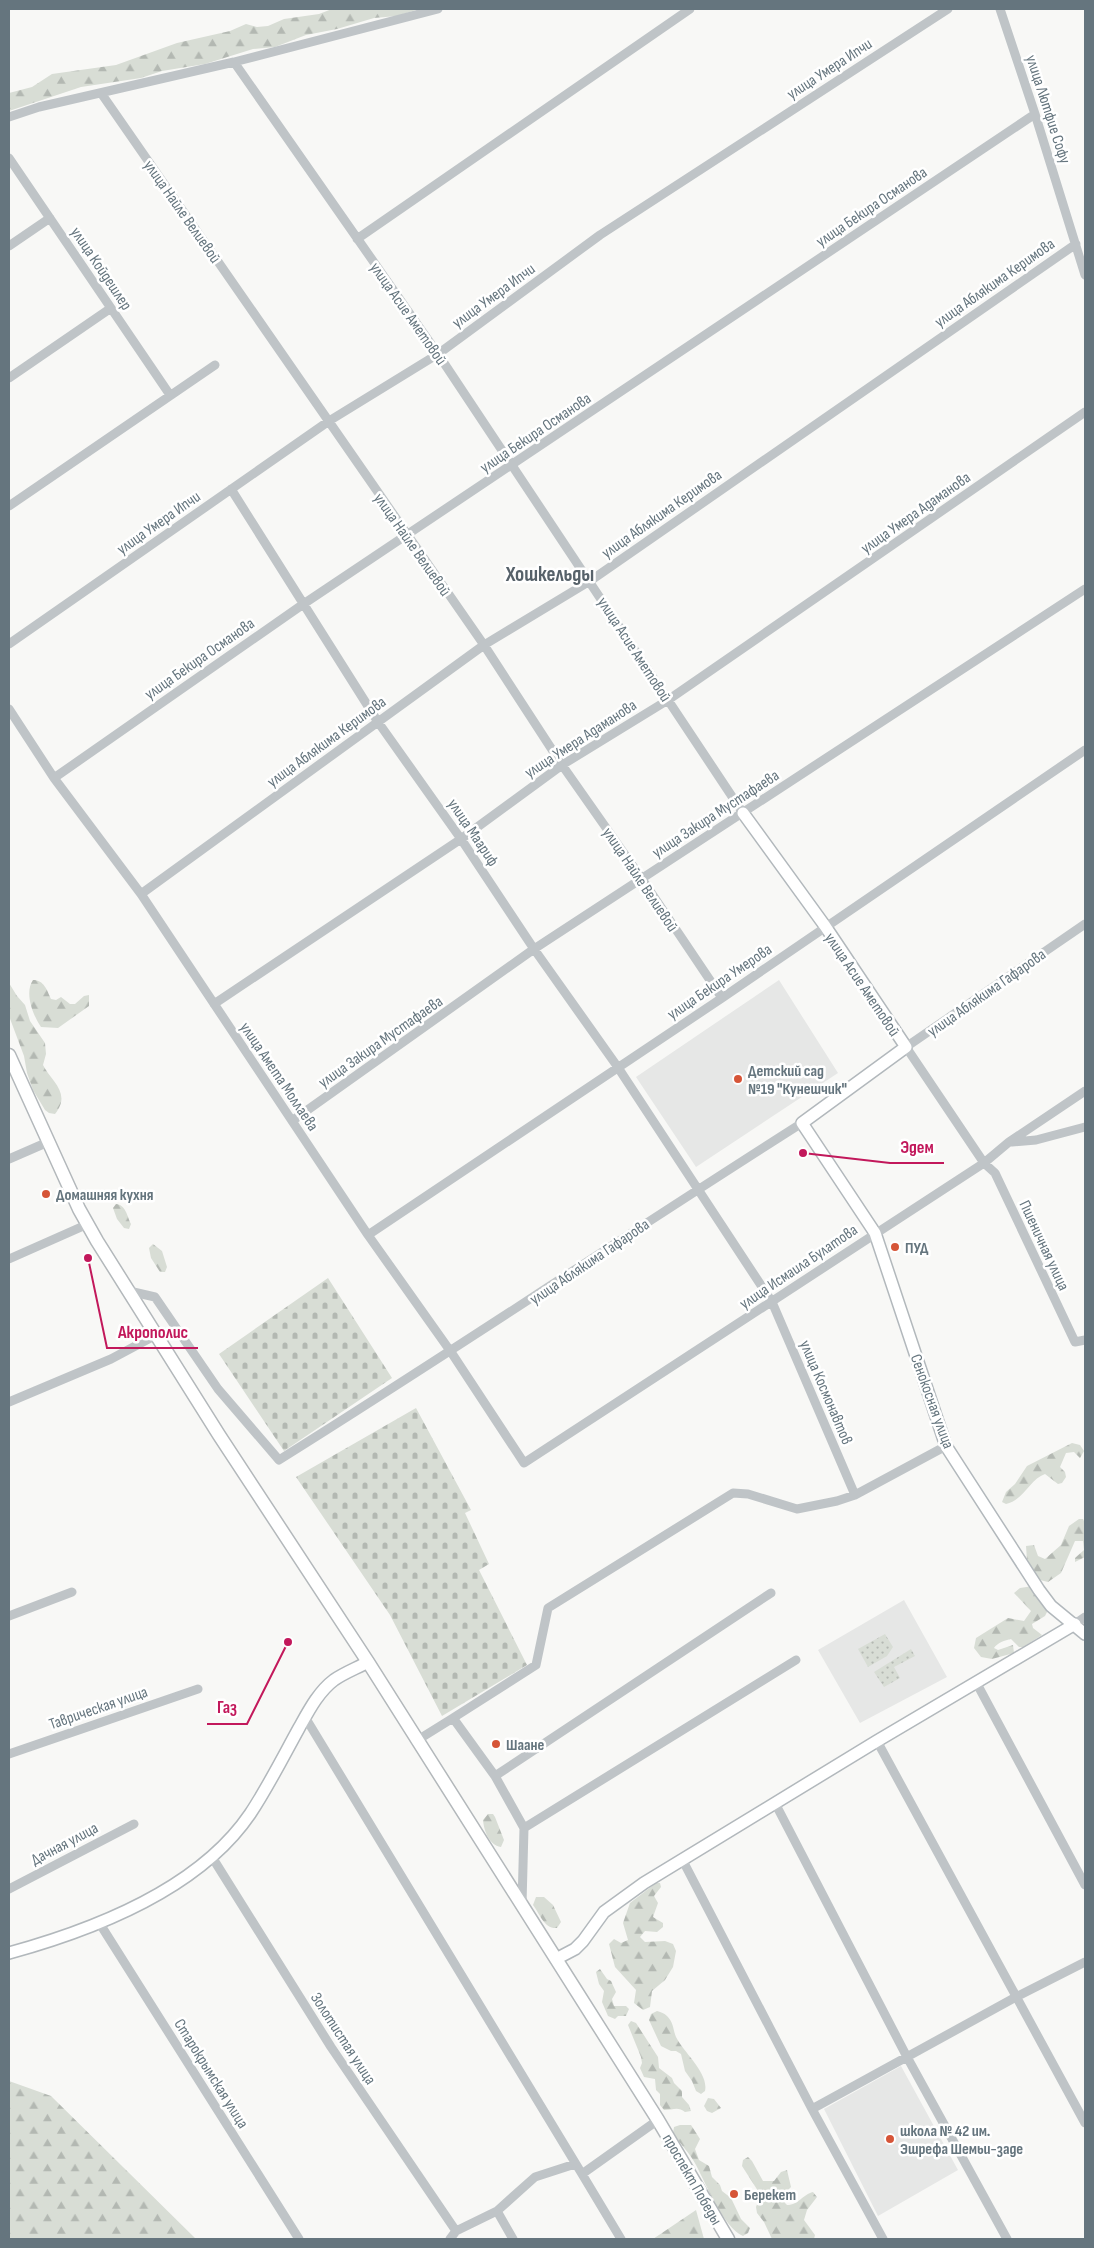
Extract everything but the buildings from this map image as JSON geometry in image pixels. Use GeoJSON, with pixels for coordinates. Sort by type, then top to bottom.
{"type":"FeatureCollection","features":[{"type":"Feature","properties":{"kind":"main road","name":"улица Асие Аметовой"},"geometry":{"type":"LineString","coordinates":[[743,813],[825,926],[906,1047]]}},
{"type":"Feature","properties":{"kind":"main road","name":"улица Аблякима Гафарова"},"geometry":{"type":"LineString","coordinates":[[802,1123],[906,1047]]}},
{"type":"Feature","properties":{"kind":"main road","name":"проспект Победы"},"geometry":{"type":"LineString","coordinates":[[9,1055],[79,1209],[88,1224],[219,1435],[368,1662],[416,1741],[522,1904],[658,2120],[728,2239]]}},
{"type":"Feature","properties":{"kind":"main road"},"geometry":{"type":"LineString","coordinates":[[802,1123],[875,1232]]}},
{"type":"Feature","properties":{"kind":"main road","name":"Сенокосная улица"},"geometry":{"type":"LineString","coordinates":[[875,1232],[946,1446],[1039,1590],[1051,1606],[1085,1634]]}},
{"type":"Feature","properties":{"kind":"main road"},"geometry":{"type":"LineString","coordinates":[[556,1959],[583,1941],[600,1916],[615,1903],[682,1859],[1075,1624]]}},
{"type":"Feature","properties":{"kind":"main road"},"geometry":{"type":"LineString","coordinates":[[9,1952],[59,1939],[100,1924],[154,1896],[212,1858],[228,1843],[251,1813],[312,1704],[334,1681],[368,1662]]}},
{"type":"Feature","properties":{"kind":"street"},"geometry":{"type":"LineString","coordinates":[[9,117],[39,107],[234,62],[438,9]]}},
{"type":"Feature","properties":{"kind":"street"},"geometry":{"type":"LineString","coordinates":[[357,239],[690,9]]}},
{"type":"Feature","properties":{"kind":"street","name":"улица Умера Ипчи"},"geometry":{"type":"LineString","coordinates":[[9,644],[329,421],[438,354],[600,235],[948,9]]}},
{"type":"Feature","properties":{"kind":"street","name":"улица Лютфие Софу"},"geometry":{"type":"LineString","coordinates":[[1000,9],[1085,275]]}},
{"type":"Feature","properties":{"kind":"street","name":"улица Асие Аметовой"},"geometry":{"type":"LineString","coordinates":[[234,62],[438,354],[743,813]]}},
{"type":"Feature","properties":{"kind":"street","name":"улица Найле Велиевой"},"geometry":{"type":"LineString","coordinates":[[101,93],[484,646],[562,765],[722,998]]}},
{"type":"Feature","properties":{"kind":"street","name":"улица Бекира Османова"},"geometry":{"type":"LineString","coordinates":[[54,778],[302,605],[1035,114]]}},
{"type":"Feature","properties":{"kind":"street","name":"улица Койдешлер"},"geometry":{"type":"LineString","coordinates":[[9,158],[170,395]]}},
{"type":"Feature","properties":{"kind":"street"},"geometry":{"type":"LineString","coordinates":[[9,246],[50,218]]}},
{"type":"Feature","properties":{"kind":"street","name":"улица Аблякима Керимова"},"geometry":{"type":"LineString","coordinates":[[140,894],[484,646],[590,581],[1076,244]]}},
{"type":"Feature","properties":{"kind":"street"},"geometry":{"type":"LineString","coordinates":[[9,378],[111,308]]}},
{"type":"Feature","properties":{"kind":"street"},"geometry":{"type":"LineString","coordinates":[[9,506],[215,364]]}},
{"type":"Feature","properties":{"kind":"street","name":"улица Умера Адаманова"},"geometry":{"type":"LineString","coordinates":[[214,1004],[461,839],[562,765],[668,700],[1085,412]]}},
{"type":"Feature","properties":{"kind":"street","name":"улица Маариф"},"geometry":{"type":"LineString","coordinates":[[232,489],[302,605],[378,722],[461,839],[534,949],[617,1066],[699,1188]]}},
{"type":"Feature","properties":{"kind":"street","name":"улица Закира Мустафаева"},"geometry":{"type":"LineString","coordinates":[[292,1121],[534,949],[1085,589]]}},
{"type":"Feature","properties":{"kind":"street","name":"улица Амета Моллаева"},"geometry":{"type":"LineString","coordinates":[[9,708],[54,778],[140,894],[368,1235],[451,1352],[524,1463]]}},
{"type":"Feature","properties":{"kind":"street","name":"улица Бекира Умерова"},"geometry":{"type":"LineString","coordinates":[[368,1235],[617,1066],[722,998],[1085,750]]}},
{"type":"Feature","properties":{"kind":"street","name":"улица Аблякима Гафарова"},"geometry":{"type":"LineString","coordinates":[[906,1047],[1085,924]]}},
{"type":"Feature","properties":{"kind":"street","name":"улица Асие Аметовой"},"geometry":{"type":"LineString","coordinates":[[906,1047],[984,1163]]}},
{"type":"Feature","properties":{"kind":"street","name":"улица Исмаила Булатова"},"geometry":{"type":"LineString","coordinates":[[524,1463],[772,1302],[875,1232],[984,1163],[1009,1142],[1085,1091]]}},
{"type":"Feature","properties":{"kind":"street","name":"улица Аблякима Гафарова"},"geometry":{"type":"LineString","coordinates":[[129,1291],[155,1297],[218,1389],[279,1460],[451,1352],[699,1188],[802,1123]]}},
{"type":"Feature","properties":{"kind":"street"},"geometry":{"type":"LineString","coordinates":[[1009,1142],[1036,1140],[1085,1127]]}},
{"type":"Feature","properties":{"kind":"street"},"geometry":{"type":"LineString","coordinates":[[9,1159],[48,1142]]}},
{"type":"Feature","properties":{"kind":"street","name":"Пшеничная улица"},"geometry":{"type":"LineString","coordinates":[[984,1163],[995,1173],[1075,1342],[1085,1340]]}},
{"type":"Feature","properties":{"kind":"street","name":"улица Космонавтов"},"geometry":{"type":"LineString","coordinates":[[699,1188],[772,1302],[855,1495]]}},
{"type":"Feature","properties":{"kind":"street"},"geometry":{"type":"LineString","coordinates":[[9,1259],[88,1224]]}},
{"type":"Feature","properties":{"kind":"street"},"geometry":{"type":"LineString","coordinates":[[9,1402],[111,1359],[156,1334]]}},
{"type":"Feature","properties":{"kind":"street"},"geometry":{"type":"LineString","coordinates":[[416,1741],[536,1665],[548,1608],[733,1493],[748,1494],[797,1509],[837,1501],[855,1495],[946,1446]]}},
{"type":"Feature","properties":{"kind":"street"},"geometry":{"type":"LineString","coordinates":[[9,1616],[72,1592]]}},
{"type":"Feature","properties":{"kind":"street"},"geometry":{"type":"LineString","coordinates":[[495,1776],[771,1593]]}},
{"type":"Feature","properties":{"kind":"street"},"geometry":{"type":"LineString","coordinates":[[1075,1624],[1085,1617]]}},
{"type":"Feature","properties":{"kind":"street"},"geometry":{"type":"LineString","coordinates":[[524,1828],[796,1660]]}},
{"type":"Feature","properties":{"kind":"street"},"geometry":{"type":"LineString","coordinates":[[976,1682],[1085,1885]]}},
{"type":"Feature","properties":{"kind":"street","name":"Таврическая улица"},"geometry":{"type":"LineString","coordinates":[[9,1754],[198,1689]]}},
{"type":"Feature","properties":{"kind":"street"},"geometry":{"type":"LineString","coordinates":[[305,1717],[621,2239]]}},
{"type":"Feature","properties":{"kind":"street"},"geometry":{"type":"LineString","coordinates":[[453,1718],[495,1776],[524,1828],[522,1904]]}},
{"type":"Feature","properties":{"kind":"street"},"geometry":{"type":"LineString","coordinates":[[877,1741],[1085,2123]]}},
{"type":"Feature","properties":{"kind":"street"},"geometry":{"type":"LineString","coordinates":[[775,1803],[907,2058],[1007,2239]]}},
{"type":"Feature","properties":{"kind":"street","name":"Дачная улица"},"geometry":{"type":"LineString","coordinates":[[9,1889],[134,1824]]}},
{"type":"Feature","properties":{"kind":"street","name":"Золотистая улица"},"geometry":{"type":"LineString","coordinates":[[212,1858],[331,2047],[456,2231]]}},
{"type":"Feature","properties":{"kind":"street"},"geometry":{"type":"LineString","coordinates":[[682,1859],[812,2109],[884,2239]]}},
{"type":"Feature","properties":{"kind":"street","name":"Старокрымская улица"},"geometry":{"type":"LineString","coordinates":[[100,1924],[298,2239]]}},
{"type":"Feature","properties":{"kind":"street"},"geometry":{"type":"LineString","coordinates":[[812,2109],[1016,1996],[1085,1962]]}},
{"type":"Feature","properties":{"kind":"street"},"geometry":{"type":"LineString","coordinates":[[582,2174],[658,2120]]}},
{"type":"Feature","properties":{"kind":"street"},"geometry":{"type":"LineString","coordinates":[[450,2239],[456,2231],[497,2211],[535,2177],[576,2164]]}},
{"type":"Feature","properties":{"kind":"street"},"geometry":{"type":"LineString","coordinates":[[497,2211],[513,2239]]}},
{"type":"Feature","properties":{"kind":"shaded area"},"geometry":{"type":"Polygon","coordinates":[[[779,980],[838,1073],[696,1167],[636,1077],[779,980]]]}},
{"type":"Feature","properties":{"kind":"shaded area"},"geometry":{"type":"Polygon","coordinates":[[[904,1600],[947,1677],[860,1723],[818,1650],[904,1600]]]}},
{"type":"Feature","properties":{"kind":"shaded area","name":"школа № 42 им. Эшрефа Шемьи-заде"},"geometry":{"type":"Polygon","coordinates":[[[901,2066],[958,2170],[878,2216],[824,2109],[901,2066]]]}},
{"type":"Feature","properties":{"kind":"green space"},"geometry":{"type":"Polygon","coordinates":[[[332,9],[419,9],[397,16],[374,18],[337,29],[306,35],[275,47],[253,49],[205,64],[162,71],[141,78],[81,87],[9,111],[9,93],[32,87],[52,74],[116,65],[177,43],[230,31],[246,24],[257,27],[268,26],[284,19],[319,14],[332,9]]]}},
{"type":"Feature","properties":{"kind":"green space"},"geometry":{"type":"Polygon","coordinates":[[[33,980],[37,980],[42,984],[51,999],[56,1000],[61,997],[70,1004],[75,1004],[84,996],[89,995],[89,1006],[58,1028],[41,1027],[29,997],[30,985],[33,980]]]}},
{"type":"Feature","properties":{"kind":"green space"},"geometry":{"type":"Polygon","coordinates":[[[9,983],[25,1005],[30,1021],[45,1043],[46,1054],[43,1065],[61,1093],[60,1107],[55,1114],[45,1110],[33,1090],[27,1073],[24,1056],[9,1016],[9,983]]]}},
{"type":"Feature","properties":{"kind":"green space"},"geometry":{"type":"Polygon","coordinates":[[[116,1204],[122,1206],[126,1211],[131,1224],[129,1229],[124,1228],[117,1219],[113,1208],[116,1204]]]}},
{"type":"Feature","properties":{"kind":"green space"},"geometry":{"type":"Polygon","coordinates":[[[153,1244],[162,1251],[167,1267],[165,1272],[160,1272],[151,1258],[149,1248],[153,1244]]]}},
{"type":"Feature","properties":{"kind":"green space"},"geometry":{"type":"Polygon","coordinates":[[[328,1278],[392,1378],[284,1451],[219,1354],[328,1278]]]}},
{"type":"Feature","properties":{"kind":"green space"},"geometry":{"type":"Polygon","coordinates":[[[416,1408],[471,1510],[465,1513],[489,1564],[479,1570],[527,1665],[442,1716],[390,1615],[296,1477],[416,1408]]]}},
{"type":"Feature","properties":{"kind":"green space"},"geometry":{"type":"Polygon","coordinates":[[[1072,1443],[1080,1445],[1084,1451],[1080,1458],[1074,1452],[1066,1453],[1060,1467],[1065,1472],[1066,1477],[1062,1483],[1058,1484],[1045,1474],[1035,1480],[1017,1499],[1006,1504],[1002,1502],[1006,1492],[1015,1484],[1027,1466],[1072,1443]]]}},
{"type":"Feature","properties":{"kind":"green space"},"geometry":{"type":"Polygon","coordinates":[[[1079,1519],[1083,1519],[1085,1523],[1085,1557],[1075,1562],[1075,1558],[1084,1550],[1083,1541],[1075,1541],[1061,1573],[1048,1582],[1040,1580],[1027,1560],[1026,1546],[1034,1545],[1038,1556],[1045,1559],[1061,1545],[1069,1526],[1079,1519]]]}},
{"type":"Feature","properties":{"kind":"green space"},"geometry":{"type":"Polygon","coordinates":[[[1033,1586],[1047,1612],[1045,1616],[1032,1624],[1033,1628],[1042,1635],[1023,1647],[1019,1647],[1011,1639],[1001,1642],[994,1648],[998,1650],[1013,1645],[1014,1653],[992,1659],[981,1657],[974,1648],[976,1638],[1008,1618],[1024,1621],[1031,1611],[1014,1593],[1020,1588],[1033,1586]]]}},
{"type":"Feature","properties":{"kind":"green space"},"geometry":{"type":"Polygon","coordinates":[[[885,1634],[893,1647],[887,1656],[868,1667],[858,1649],[885,1634]]]}},
{"type":"Feature","properties":{"kind":"green space"},"geometry":{"type":"Polygon","coordinates":[[[911,1649],[915,1656],[894,1667],[900,1678],[884,1687],[874,1672],[911,1649]]]}},
{"type":"Feature","properties":{"kind":"green space"},"geometry":{"type":"Polygon","coordinates":[[[488,1814],[493,1814],[495,1817],[504,1840],[501,1847],[493,1843],[486,1833],[483,1820],[488,1814]]]}},
{"type":"Feature","properties":{"kind":"green space"},"geometry":{"type":"Polygon","coordinates":[[[656,1883],[660,1883],[661,1887],[654,1896],[658,1903],[653,1917],[663,1923],[663,1927],[657,1932],[645,1931],[640,1937],[645,1942],[665,1941],[673,1944],[676,1951],[673,1967],[665,1980],[652,1991],[650,2007],[643,2010],[634,2003],[636,1990],[615,1967],[609,1944],[614,1939],[621,1943],[628,1940],[623,1923],[630,1903],[656,1883]]]}},
{"type":"Feature","properties":{"kind":"green space"},"geometry":{"type":"Polygon","coordinates":[[[536,1897],[544,1897],[553,1905],[561,1922],[557,1928],[549,1926],[543,1920],[533,1905],[536,1897]]]}},
{"type":"Feature","properties":{"kind":"green space"},"geometry":{"type":"Polygon","coordinates":[[[600,1969],[607,1979],[611,1981],[616,1992],[612,1999],[614,2006],[626,2006],[629,2009],[626,2016],[618,2016],[615,2019],[608,2016],[602,2002],[604,1991],[599,1984],[596,1972],[600,1969]]]}},
{"type":"Feature","properties":{"kind":"green space"},"geometry":{"type":"Polygon","coordinates":[[[657,2011],[665,2014],[669,2019],[676,2037],[700,2070],[705,2084],[705,2091],[701,2094],[696,2091],[685,2071],[681,2054],[661,2046],[649,2020],[651,2014],[657,2011]]]}},
{"type":"Feature","properties":{"kind":"green space"},"geometry":{"type":"Polygon","coordinates":[[[631,2021],[636,2023],[658,2057],[659,2068],[672,2078],[682,2091],[682,2097],[689,2105],[691,2111],[685,2112],[678,2109],[664,2110],[660,2105],[660,2094],[656,2090],[655,2079],[644,2077],[640,2068],[642,2063],[641,2057],[628,2025],[631,2021]]]}},
{"type":"Feature","properties":{"kind":"green space"},"geometry":{"type":"Polygon","coordinates":[[[9,2081],[51,2096],[196,2239],[9,2239],[9,2081]]]}},
{"type":"Feature","properties":{"kind":"green space"},"geometry":{"type":"Polygon","coordinates":[[[708,2098],[714,2099],[721,2108],[712,2113],[707,2111],[704,2106],[708,2098]]]}},
{"type":"Feature","properties":{"kind":"green space"},"geometry":{"type":"Polygon","coordinates":[[[691,2125],[700,2139],[695,2149],[699,2160],[709,2166],[712,2177],[720,2185],[722,2191],[731,2198],[741,2219],[750,2228],[748,2233],[743,2236],[722,2215],[694,2161],[673,2133],[674,2127],[691,2125]]]}},
{"type":"Feature","properties":{"kind":"green space"},"geometry":{"type":"Polygon","coordinates":[[[748,2157],[763,2181],[774,2181],[781,2172],[787,2170],[791,2187],[783,2195],[783,2201],[787,2205],[795,2203],[813,2192],[817,2197],[807,2210],[804,2220],[815,2235],[814,2239],[772,2239],[764,2222],[757,2213],[756,2207],[760,2196],[758,2191],[742,2166],[743,2160],[748,2157]]]}},
{"type":"Feature","properties":{"kind":"green space"},"geometry":{"type":"Polygon","coordinates":[[[696,2210],[704,2239],[653,2239],[696,2210]]]}},
{"type":"Feature","properties":{"kind":"place","name":"Детский сад №19 \"Кунешчик\""},"geometry":{"type":"Point","coordinates":[738,1079]}},
{"type":"Feature","properties":{"kind":"place","name":"Эдем"},"geometry":{"type":"Point","coordinates":[803,1153]}},
{"type":"Feature","properties":{"kind":"place","name":"Домашняя кухня"},"geometry":{"type":"Point","coordinates":[46,1194]}},
{"type":"Feature","properties":{"kind":"place","name":"ПУД"},"geometry":{"type":"Point","coordinates":[895,1247]}},
{"type":"Feature","properties":{"kind":"place","name":"Акрополис"},"geometry":{"type":"Point","coordinates":[88,1258]}},
{"type":"Feature","properties":{"kind":"place","name":"Газ"},"geometry":{"type":"Point","coordinates":[288,1642]}},
{"type":"Feature","properties":{"kind":"place","name":"Шаане"},"geometry":{"type":"Point","coordinates":[496,1744]}},
{"type":"Feature","properties":{"kind":"place","name":"школа № 42 им. Эшрефа Шемьи-заде"},"geometry":{"type":"Point","coordinates":[890,2139]}},
{"type":"Feature","properties":{"kind":"place","name":"Берекет"},"geometry":{"type":"Point","coordinates":[734,2194]}},
{"type":"Feature","properties":{"kind":"district","name":"Хошкельды"},"geometry":{"type":"Point","coordinates":[550,574]}}]}
